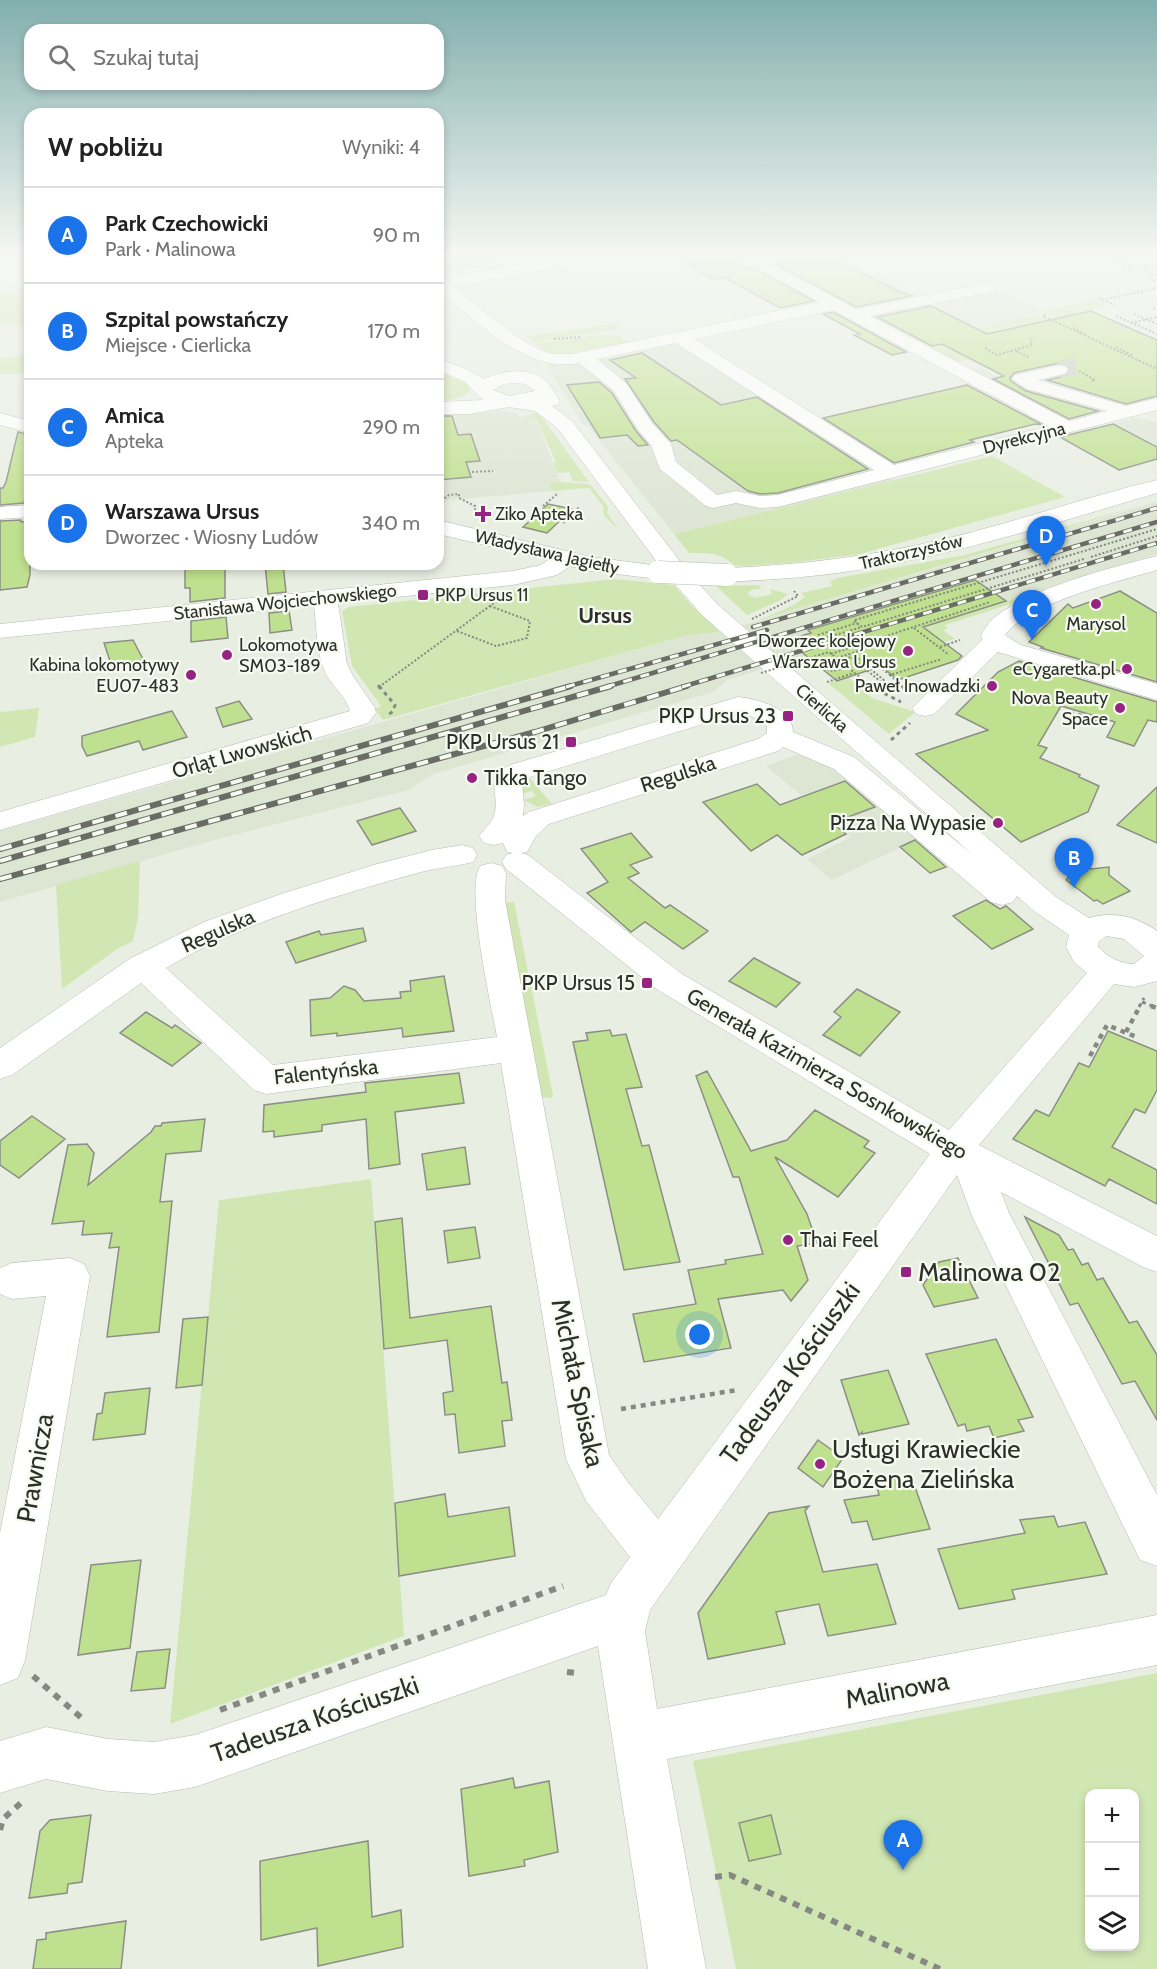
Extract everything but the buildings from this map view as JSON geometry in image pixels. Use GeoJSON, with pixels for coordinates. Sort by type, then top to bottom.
{"type":"FeatureCollection","features":[{"type":"Feature","properties":{"kind":"street"},"geometry":{"type":"LineString","coordinates":[[538,347],[552,360],[583,346]]}},
{"type":"Feature","properties":{"kind":"street","name":"Dyrekcyjna"},"geometry":{"type":"LineString","coordinates":[[583,346],[621,387],[645,426],[661,444],[666,465],[713,502],[736,497],[772,502],[1157,404]]}},
{"type":"Feature","properties":{"kind":"street"},"geometry":{"type":"LineString","coordinates":[[693,346],[891,472]]}},
{"type":"Feature","properties":{"kind":"street"},"geometry":{"type":"LineString","coordinates":[[913,346],[1066,427]]}},
{"type":"Feature","properties":{"kind":"street"},"geometry":{"type":"LineString","coordinates":[[953,367],[980,355]]}},
{"type":"Feature","properties":{"kind":"street"},"geometry":{"type":"LineString","coordinates":[[444,364],[507,378],[530,380],[539,384],[542,390],[534,397],[514,401],[461,409],[444,408]]}},
{"type":"Feature","properties":{"kind":"street","name":"Cierlicka"},"geometry":{"type":"LineString","coordinates":[[444,366],[478,382],[493,398],[545,409],[564,425],[681,578],[710,610],[1045,904],[1088,932]]}},
{"type":"Feature","properties":{"kind":"street"},"geometry":{"type":"LineString","coordinates":[[1064,368],[1015,376],[1033,385],[1113,406],[1124,412]]}},
{"type":"Feature","properties":{"kind":"street"},"geometry":{"type":"LineString","coordinates":[[444,407],[477,398],[492,382],[507,378]]}},
{"type":"Feature","properties":{"kind":"street","name":"Cierlicka"},"geometry":{"type":"LineString","coordinates":[[542,390],[560,409],[564,425]]}},
{"type":"Feature","properties":{"kind":"street"},"geometry":{"type":"LineString","coordinates":[[0,419],[24,425]]}},
{"type":"Feature","properties":{"kind":"street","name":"Traktorzystów"},"geometry":{"type":"LineString","coordinates":[[657,572],[727,575],[815,570],[892,558],[973,538],[1157,486]]}},
{"type":"Feature","properties":{"kind":"street"},"geometry":{"type":"LineString","coordinates":[[0,513],[24,511]]}},
{"type":"Feature","properties":{"kind":"street","name":"Władysława Jagiełły"},"geometry":{"type":"LineString","coordinates":[[444,529],[565,559],[618,569],[657,572]]}},
{"type":"Feature","properties":{"kind":"street","name":"Stanisława Wojciechowskiego"},"geometry":{"type":"LineString","coordinates":[[0,631],[520,577],[549,570],[565,559]]}},
{"type":"Feature","properties":{"kind":"street"},"geometry":{"type":"LineString","coordinates":[[1157,563],[1024,606],[997,626],[993,635],[995,641],[1012,650],[1157,692]]}},
{"type":"Feature","properties":{"kind":"street","name":"Orląt Lwowskich"},"geometry":{"type":"LineString","coordinates":[[0,821],[359,717],[363,713],[362,706],[341,678],[334,663],[325,598]]}},
{"type":"Feature","properties":{"kind":"street"},"geometry":{"type":"LineString","coordinates":[[919,714],[995,641]]}},
{"type":"Feature","properties":{"kind":"street"},"geometry":{"type":"LineString","coordinates":[[496,854],[510,805],[507,786],[511,777],[520,771],[729,706],[750,706],[766,712],[780,724],[780,736],[821,751],[844,763],[1002,895]]}},
{"type":"Feature","properties":{"kind":"street","name":"Regulska"},"geometry":{"type":"LineString","coordinates":[[0,1066],[143,966],[190,941],[263,911],[424,860],[496,854],[539,818],[768,745],[780,736]]}},
{"type":"Feature","properties":{"kind":"street"},"geometry":{"type":"LineString","coordinates":[[510,805],[539,818]]}},
{"type":"Feature","properties":{"kind":"street","name":"Michała Spisaka"},"geometry":{"type":"LineString","coordinates":[[496,854],[490,900],[588,1459],[598,1480],[613,1502],[659,1555]]}},
{"type":"Feature","properties":{"kind":"street","name":"Generała Kazimierza Sosnkowskiego"},"geometry":{"type":"LineString","coordinates":[[496,854],[670,982],[915,1130],[1157,1255]]}},
{"type":"Feature","properties":{"kind":"street"},"geometry":{"type":"LineString","coordinates":[[1114,925],[1130,928],[1154,955],[1149,972],[1137,976],[1122,975],[1107,971],[1088,956],[1084,947],[1084,939],[1088,932],[1099,927],[1114,925]]}},
{"type":"Feature","properties":{"kind":"street","name":"Falentyńska"},"geometry":{"type":"LineString","coordinates":[[143,966],[266,1080],[516,1048]]}},
{"type":"Feature","properties":{"kind":"street","name":"Tadeusza Kościuszki"},"geometry":{"type":"LineString","coordinates":[[659,1555],[920,1195],[962,1155],[1107,971]]}},
{"type":"Feature","properties":{"kind":"street"},"geometry":{"type":"LineString","coordinates":[[962,1155],[990,1216],[1157,1543]]}},
{"type":"Feature","properties":{"kind":"street","name":"Prawnicza"},"geometry":{"type":"LineString","coordinates":[[0,1660],[70,1276],[12,1281]]}},
{"type":"Feature","properties":{"kind":"street"},"geometry":{"type":"LineString","coordinates":[[659,1555],[628,1600],[621,1631],[623,1658],[677,1969]]}},
{"type":"Feature","properties":{"kind":"street","name":"Tadeusza Kościuszki"},"geometry":{"type":"LineString","coordinates":[[0,1767],[46,1753],[119,1766],[154,1768],[195,1761],[624,1613]]}},
{"type":"Feature","properties":{"kind":"street","name":"Malinowa"},"geometry":{"type":"LineString","coordinates":[[637,1739],[1157,1640]]}},
{"type":"Feature","properties":{"kind":"path"},"geometry":{"type":"LineString","coordinates":[[538,347],[583,346]]}},
{"type":"Feature","properties":{"kind":"path"},"geometry":{"type":"LineString","coordinates":[[980,355],[997,355],[1029,346]]}},
{"type":"Feature","properties":{"kind":"path"},"geometry":{"type":"LineString","coordinates":[[1109,346],[1157,368]]}},
{"type":"Feature","properties":{"kind":"path"},"geometry":{"type":"LineString","coordinates":[[1115,346],[1157,368]]}},
{"type":"Feature","properties":{"kind":"path"},"geometry":{"type":"LineString","coordinates":[[1064,368],[1095,380],[1090,381]]}},
{"type":"Feature","properties":{"kind":"path"},"geometry":{"type":"LineString","coordinates":[[472,472],[493,471]]}},
{"type":"Feature","properties":{"kind":"path"},"geometry":{"type":"LineString","coordinates":[[444,498],[459,492],[459,498],[475,506],[477,514],[469,522]]}},
{"type":"Feature","properties":{"kind":"path"},"geometry":{"type":"LineString","coordinates":[[543,506],[557,494]]}},
{"type":"Feature","properties":{"kind":"path"},"geometry":{"type":"LineString","coordinates":[[563,523],[579,507]]}},
{"type":"Feature","properties":{"kind":"path"},"geometry":{"type":"LineString","coordinates":[[862,627],[854,621],[1157,529]]}},
{"type":"Feature","properties":{"kind":"path"},"geometry":{"type":"LineString","coordinates":[[812,642],[1157,536]]}},
{"type":"Feature","properties":{"kind":"path"},"geometry":{"type":"LineString","coordinates":[[755,618],[788,604],[798,596],[795,592]]}},
{"type":"Feature","properties":{"kind":"path"},"geometry":{"type":"LineString","coordinates":[[374,691],[500,599]]}},
{"type":"Feature","properties":{"kind":"path"},"geometry":{"type":"LineString","coordinates":[[456,631],[496,646],[527,638],[530,621],[490,606]]}},
{"type":"Feature","properties":{"kind":"path"},"geometry":{"type":"LineString","coordinates":[[818,635],[857,623]]}},
{"type":"Feature","properties":{"kind":"path"},"geometry":{"type":"LineString","coordinates":[[890,675],[951,656],[914,628]]}},
{"type":"Feature","properties":{"kind":"path"},"geometry":{"type":"LineString","coordinates":[[939,647],[960,640]]}},
{"type":"Feature","properties":{"kind":"path"},"geometry":{"type":"LineString","coordinates":[[854,647],[906,690]]}},
{"type":"Feature","properties":{"kind":"path"},"geometry":{"type":"LineString","coordinates":[[755,675],[847,649]]}},
{"type":"Feature","properties":{"kind":"path"},"geometry":{"type":"LineString","coordinates":[[836,658],[859,651]]}},
{"type":"Feature","properties":{"kind":"path"},"geometry":{"type":"LineString","coordinates":[[831,654],[876,691],[915,707],[919,714],[889,742]]}},
{"type":"Feature","properties":{"kind":"path"},"geometry":{"type":"LineString","coordinates":[[840,661],[852,657],[881,682],[885,681],[855,656],[863,654]]}},
{"type":"Feature","properties":{"kind":"path"},"geometry":{"type":"LineString","coordinates":[[926,664],[931,667]]}},
{"type":"Feature","properties":{"kind":"path"},"geometry":{"type":"LineString","coordinates":[[814,667],[833,671],[848,668]]}},
{"type":"Feature","properties":{"kind":"path"},"geometry":{"type":"LineString","coordinates":[[821,684],[855,673]]}},
{"type":"Feature","properties":{"kind":"path"},"geometry":{"type":"LineString","coordinates":[[373,680],[394,705],[391,714],[383,718]]}},
{"type":"Feature","properties":{"kind":"path"},"geometry":{"type":"LineString","coordinates":[[1070,712],[1107,723]]}},
{"type":"Feature","properties":{"kind":"path"},"geometry":{"type":"LineString","coordinates":[[1126,1032],[1142,1002],[1154,955]]}},
{"type":"Feature","properties":{"kind":"path"},"geometry":{"type":"LineString","coordinates":[[1142,1002],[1157,1008]]}},
{"type":"Feature","properties":{"kind":"path"},"geometry":{"type":"LineString","coordinates":[[1090,1056],[1107,1025],[1139,1038]]}},
{"type":"Feature","properties":{"kind":"path"},"geometry":{"type":"LineString","coordinates":[[621,1409],[737,1390]]}},
{"type":"Feature","properties":{"kind":"path"},"geometry":{"type":"LineString","coordinates":[[715,1877],[730,1875],[940,1969]]}},
{"type":"Feature","properties":{"kind":"shaded area"},"geometry":{"type":"Polygon","coordinates":[[[649,346],[685,346],[894,480],[674,534],[588,426],[583,424],[546,365],[578,361],[649,346]]]}},
{"type":"Feature","properties":{"kind":"shaded area"},"geometry":{"type":"Polygon","coordinates":[[[980,367],[1008,382],[1104,411],[1066,420],[971,369],[980,367]]]}},
{"type":"Feature","properties":{"kind":"shaded area"},"geometry":{"type":"Polygon","coordinates":[[[500,411],[516,413],[523,418],[535,417],[564,490],[448,500],[444,503],[444,416],[500,411]]]}},
{"type":"Feature","properties":{"kind":"shaded area"},"geometry":{"type":"Polygon","coordinates":[[[1133,418],[1157,422],[1157,447],[1112,424],[1133,418]]]}},
{"type":"Feature","properties":{"kind":"shaded area"},"geometry":{"type":"Polygon","coordinates":[[[1157,502],[1157,554],[923,627],[836,647],[727,680],[713,692],[433,774],[408,790],[211,841],[0,902],[0,831],[688,635],[720,632],[1157,502]]]}},
{"type":"Feature","properties":{"kind":"shaded area"},"geometry":{"type":"Polygon","coordinates":[[[797,755],[812,757],[830,764],[924,836],[832,880],[807,859],[851,837],[766,766],[797,755]]]}},
{"type":"Feature","properties":{"kind":"green space"},"geometry":{"type":"Polygon","coordinates":[[[538,346],[608,346],[557,356],[551,356],[538,346]]]}},
{"type":"Feature","properties":{"kind":"green space"},"geometry":{"type":"Polygon","coordinates":[[[928,346],[947,346],[971,359],[958,362],[928,346]]]}},
{"type":"Feature","properties":{"kind":"green space"},"geometry":{"type":"Polygon","coordinates":[[[1083,346],[1105,346],[1157,370],[1157,381],[1083,346]]]}},
{"type":"Feature","properties":{"kind":"green space"},"geometry":{"type":"Polygon","coordinates":[[[1117,346],[1137,346],[1157,355],[1157,364],[1117,346]]]}},
{"type":"Feature","properties":{"kind":"green space"},"geometry":{"type":"Polygon","coordinates":[[[24,356],[23,374],[0,374],[0,358],[24,356]]]}},
{"type":"Feature","properties":{"kind":"green space"},"geometry":{"type":"Polygon","coordinates":[[[444,374],[469,385],[470,392],[460,398],[444,401],[444,374]]]}},
{"type":"Feature","properties":{"kind":"green space"},"geometry":{"type":"Polygon","coordinates":[[[536,412],[589,482],[573,481],[569,472],[558,473],[553,463],[556,462],[535,417],[523,418],[536,412]]]}},
{"type":"Feature","properties":{"kind":"green space"},"geometry":{"type":"Polygon","coordinates":[[[992,456],[1065,497],[860,554],[780,564],[735,566],[719,556],[708,553],[689,553],[674,534],[992,456]]]}},
{"type":"Feature","properties":{"kind":"green space"},"geometry":{"type":"Polygon","coordinates":[[[549,483],[590,484],[608,507],[607,513],[619,530],[604,515],[603,506],[589,488],[552,491],[549,483]]]}},
{"type":"Feature","properties":{"kind":"green space"},"geometry":{"type":"Polygon","coordinates":[[[1157,501],[759,620],[792,606],[805,597],[801,593],[832,586],[830,582],[837,578],[965,555],[1157,501]]]}},
{"type":"Feature","properties":{"kind":"green space"},"geometry":{"type":"Polygon","coordinates":[[[615,579],[674,585],[691,605],[720,632],[688,635],[383,720],[375,709],[381,706],[352,666],[342,611],[349,607],[615,579]]]}},
{"type":"Feature","properties":{"kind":"green space"},"geometry":{"type":"Polygon","coordinates":[[[759,585],[761,589],[748,592],[749,595],[756,598],[772,594],[770,589],[788,594],[779,601],[747,615],[716,586],[759,585]]]}},
{"type":"Feature","properties":{"kind":"green space"},"geometry":{"type":"Polygon","coordinates":[[[1013,599],[1017,602],[945,625],[948,628],[943,630],[955,639],[943,642],[923,627],[1013,599]]]}},
{"type":"Feature","properties":{"kind":"green space"},"geometry":{"type":"Polygon","coordinates":[[[848,677],[872,698],[915,712],[889,734],[828,683],[848,677]]]}},
{"type":"Feature","properties":{"kind":"green space"},"geometry":{"type":"Polygon","coordinates":[[[39,708],[35,737],[0,747],[0,712],[39,708]]]}},
{"type":"Feature","properties":{"kind":"green space"},"geometry":{"type":"Polygon","coordinates":[[[528,776],[552,804],[538,807],[523,800],[536,796],[532,791],[520,794],[519,783],[528,776]]]}},
{"type":"Feature","properties":{"kind":"green space"},"geometry":{"type":"Polygon","coordinates":[[[140,861],[138,917],[133,941],[117,949],[62,989],[56,885],[140,861]]]}},
{"type":"Feature","properties":{"kind":"green space"},"geometry":{"type":"Polygon","coordinates":[[[514,902],[552,1098],[541,1097],[503,903],[514,902]]]}},
{"type":"Feature","properties":{"kind":"green space"},"geometry":{"type":"Polygon","coordinates":[[[371,1179],[404,1636],[170,1724],[219,1200],[371,1179]]]}},
{"type":"Feature","properties":{"kind":"green space"},"geometry":{"type":"Polygon","coordinates":[[[1157,1673],[1157,1969],[736,1969],[693,1761],[1157,1673]]]}},
{"type":"Feature","properties":{"kind":"tunnel"},"geometry":{"type":"LineString","coordinates":[[1059,370],[1080,365]]}},
{"type":"Feature","properties":{"kind":"railway"},"geometry":{"type":"LineString","coordinates":[[753,627],[1157,508]]}},
{"type":"Feature","properties":{"kind":"railway"},"geometry":{"type":"LineString","coordinates":[[606,687],[1157,522]]}},
{"type":"Feature","properties":{"kind":"railway"},"geometry":{"type":"LineString","coordinates":[[682,687],[1157,543]]}},
{"type":"Feature","properties":{"kind":"railway"},"geometry":{"type":"LineString","coordinates":[[566,687],[767,630]]}},
{"type":"Feature","properties":{"kind":"railway"},"geometry":{"type":"LineString","coordinates":[[0,849],[571,686]]}},
{"type":"Feature","properties":{"kind":"railway"},"geometry":{"type":"LineString","coordinates":[[0,861],[611,686]]}},
{"type":"Feature","properties":{"kind":"railway"},"geometry":{"type":"LineString","coordinates":[[0,879],[535,732],[687,686]]}},
{"type":"Feature","properties":{"kind":"place","name":"Ziko Apteka"},"geometry":{"type":"Point","coordinates":[483,514]}},
{"type":"Feature","properties":{"kind":"place","name":"Warszawa Ursus"},"geometry":{"type":"Point","coordinates":[1046,566]}},
{"type":"Feature","properties":{"kind":"place","name":"PKP Ursus 11"},"geometry":{"type":"Point","coordinates":[423,595]}},
{"type":"Feature","properties":{"kind":"place","name":"Marysol"},"geometry":{"type":"Point","coordinates":[1096,604]}},
{"type":"Feature","properties":{"kind":"place","name":"Amica"},"geometry":{"type":"Point","coordinates":[1032,640]}},
{"type":"Feature","properties":{"kind":"place","name":"Dworzec kolejowy Warszawa Ursus"},"geometry":{"type":"Point","coordinates":[908,651]}},
{"type":"Feature","properties":{"kind":"place","name":"Lokomotywa SM03-189"},"geometry":{"type":"Point","coordinates":[227,655]}},
{"type":"Feature","properties":{"kind":"place","name":"eCygaretka.pl"},"geometry":{"type":"Point","coordinates":[1127,669]}},
{"type":"Feature","properties":{"kind":"place","name":"Kabina lokomotywy EU07-483"},"geometry":{"type":"Point","coordinates":[191,675]}},
{"type":"Feature","properties":{"kind":"place","name":"Paweł Inowadzki"},"geometry":{"type":"Point","coordinates":[992,686]}},
{"type":"Feature","properties":{"kind":"place","name":"Nova Beauty Space"},"geometry":{"type":"Point","coordinates":[1120,708]}},
{"type":"Feature","properties":{"kind":"place","name":"PKP Ursus 23"},"geometry":{"type":"Point","coordinates":[788,716]}},
{"type":"Feature","properties":{"kind":"place","name":"PKP Ursus 21"},"geometry":{"type":"Point","coordinates":[571,742]}},
{"type":"Feature","properties":{"kind":"place","name":"Tikka Tango"},"geometry":{"type":"Point","coordinates":[472,778]}},
{"type":"Feature","properties":{"kind":"place","name":"Pizza Na Wypasie"},"geometry":{"type":"Point","coordinates":[998,823]}},
{"type":"Feature","properties":{"kind":"place","name":"Szpital powstańczy"},"geometry":{"type":"Point","coordinates":[1074,888]}},
{"type":"Feature","properties":{"kind":"place","name":"PKP Ursus 15"},"geometry":{"type":"Point","coordinates":[647,983]}},
{"type":"Feature","properties":{"kind":"place","name":"Thai Feel"},"geometry":{"type":"Point","coordinates":[788,1240]}},
{"type":"Feature","properties":{"kind":"place","name":"Malinowa 02"},"geometry":{"type":"Point","coordinates":[906,1272]}},
{"type":"Feature","properties":{"kind":"place","name":"Usługi Krawieckie Bożena Zielińska"},"geometry":{"type":"Point","coordinates":[820,1464]}},
{"type":"Feature","properties":{"kind":"place","name":"Park Czechowicki"},"geometry":{"type":"Point","coordinates":[903,1870]}},
{"type":"Feature","properties":{"kind":"district","name":"Ursus"},"geometry":{"type":"Point","coordinates":[605,615]}}]}
